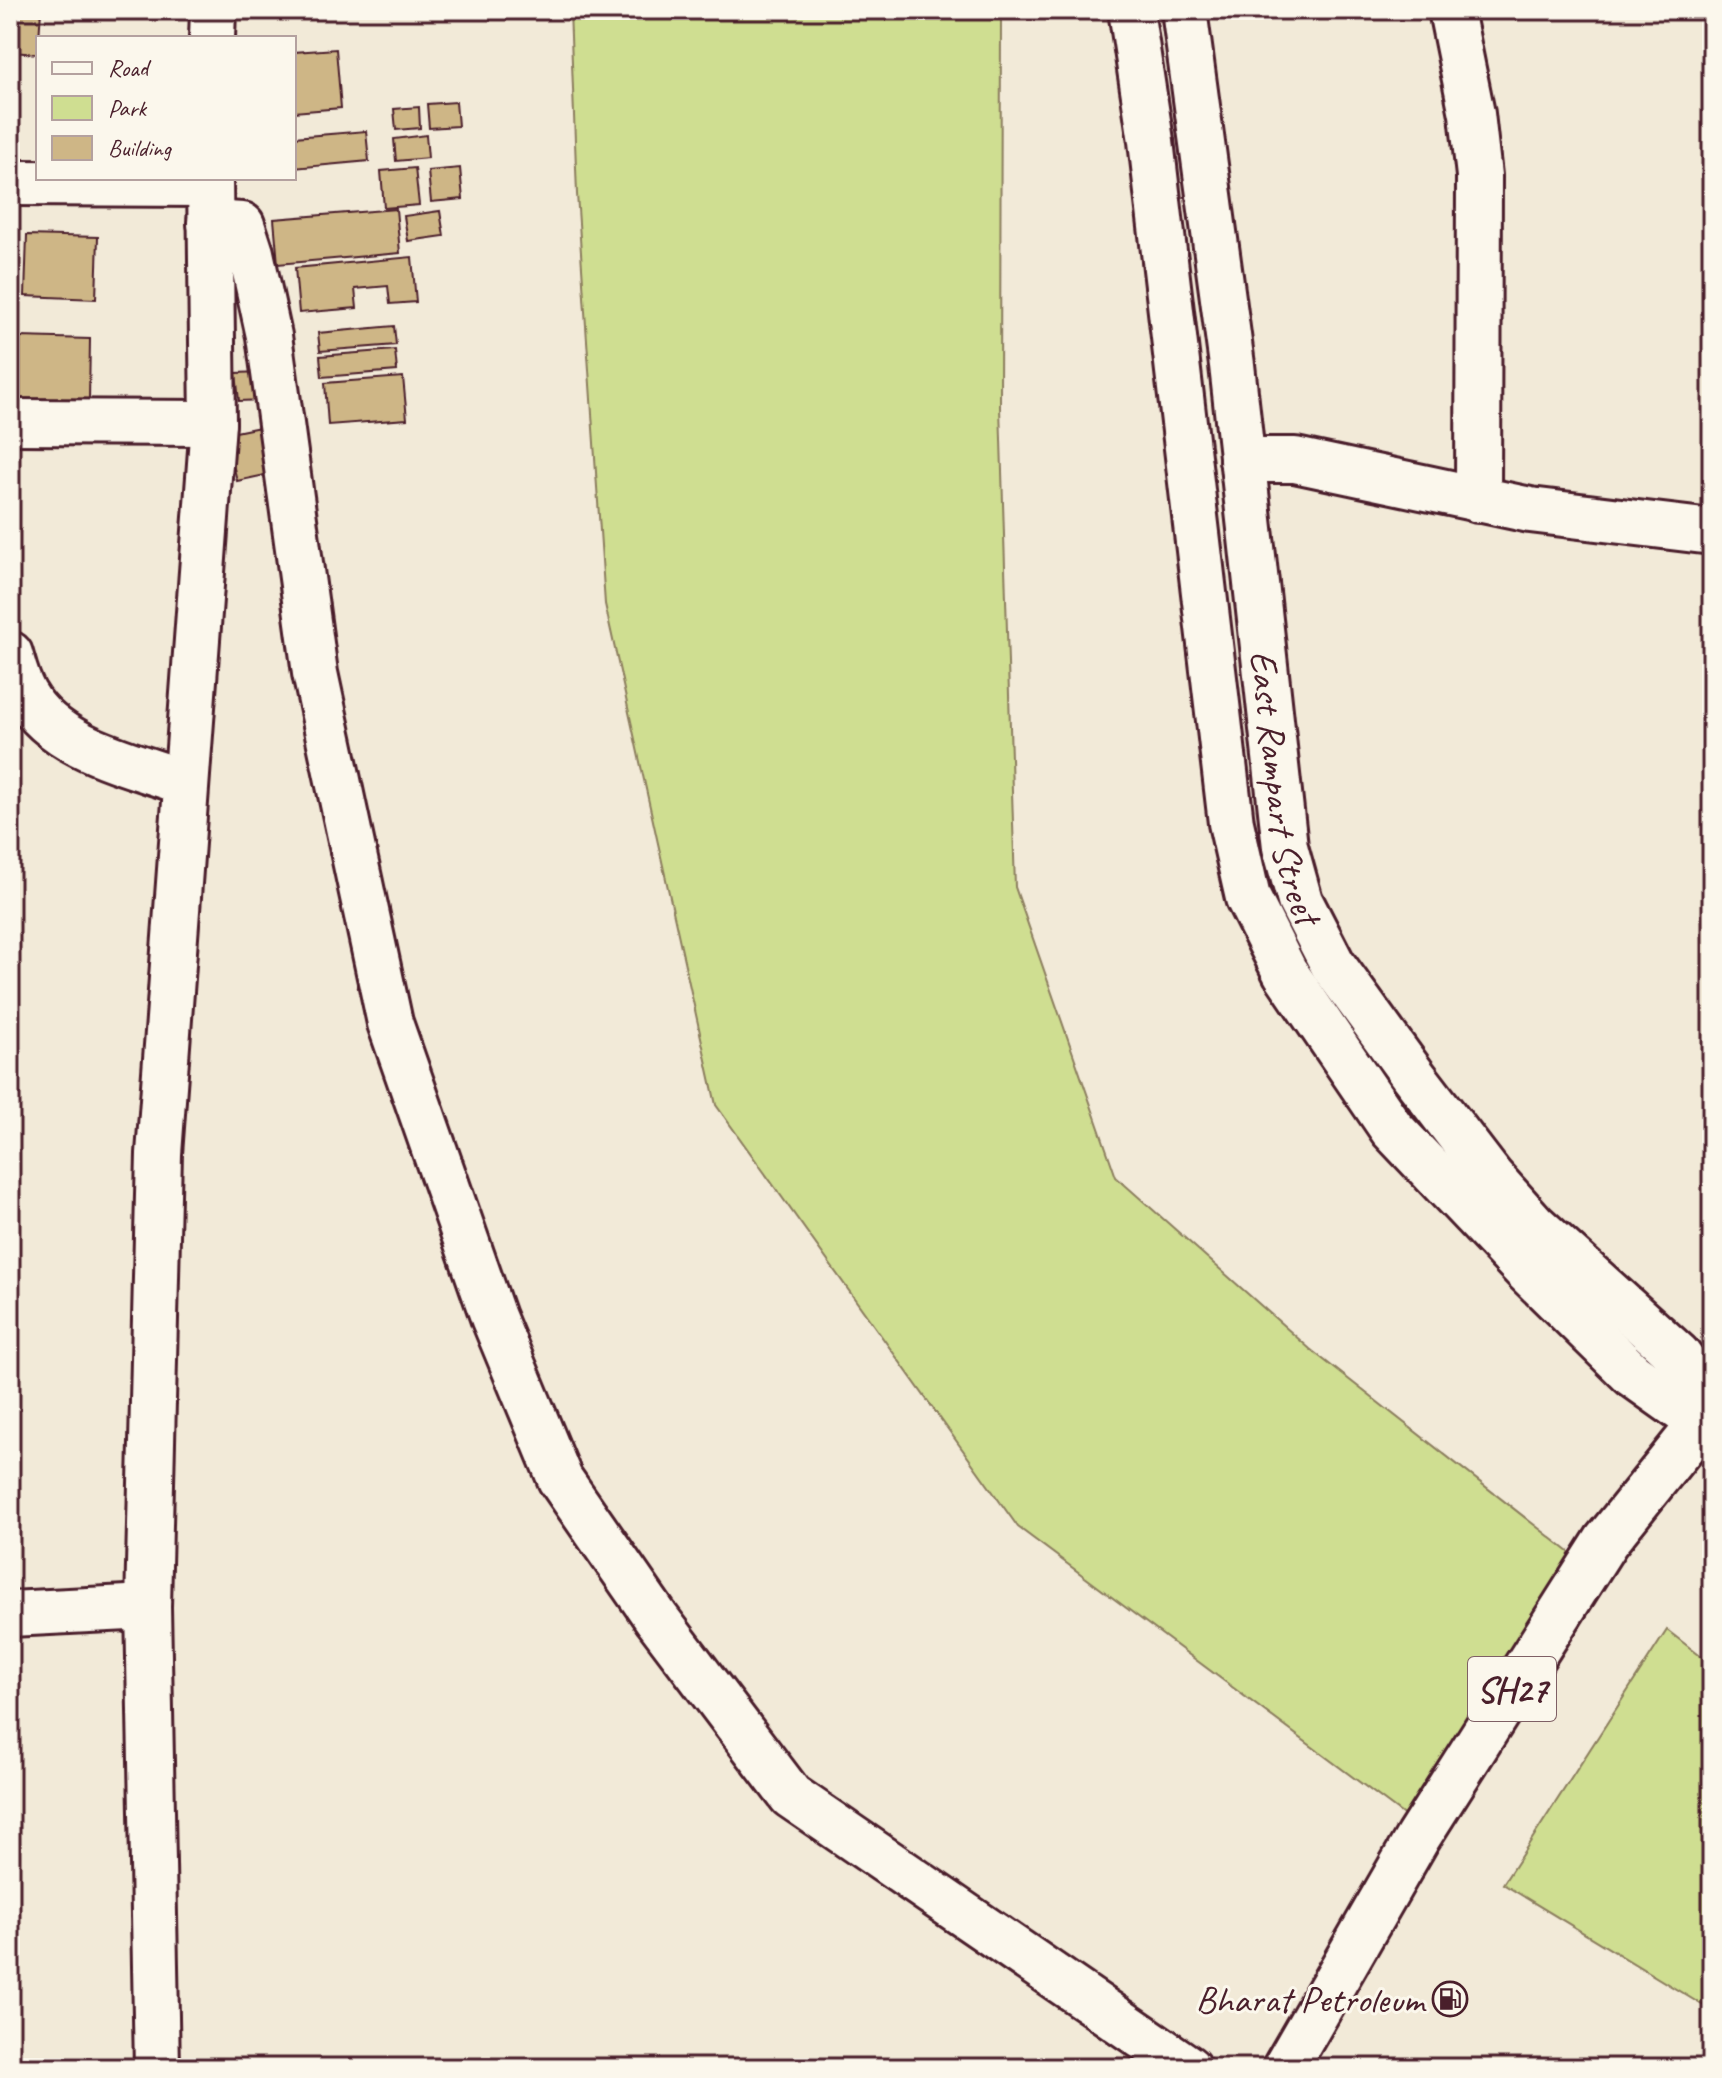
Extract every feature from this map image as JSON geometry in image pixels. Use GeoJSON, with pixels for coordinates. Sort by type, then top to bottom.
{"type":"FeatureCollection","features":[{"type":"Feature","properties":{"kind":"street"},"geometry":{"type":"LineString","coordinates":[[212,36],[213,10]]}},
{"type":"Feature","properties":{"kind":"street"},"geometry":{"type":"LineString","coordinates":[[1131,10],[1151,141],[1231,823],[1248,898],[1285,972],[1392,1129],[1527,1271],[1632,1374],[1706,1419]]}},
{"type":"Feature","properties":{"kind":"street","name":"East Rampart Street"},"geometry":{"type":"LineString","coordinates":[[1184,10],[1242,460],[1285,847],[1300,901],[1333,965],[1491,1177],[1573,1262],[1678,1355],[1693,1376],[1706,1419]]}},
{"type":"Feature","properties":{"kind":"street"},"geometry":{"type":"LineString","coordinates":[[1451,10],[1472,114],[1479,176],[1478,500]]}},
{"type":"Feature","properties":{"kind":"street"},"geometry":{"type":"LineString","coordinates":[[10,183],[210,195],[242,225],[269,336],[315,673],[390,1023],[493,1317],[560,1479],[657,1619],[791,1796],[1188,2068]]}},
{"type":"Feature","properties":{"kind":"street"},"geometry":{"type":"LineString","coordinates":[[157,2068],[148,1607],[159,1154],[213,423],[210,195]]}},
{"type":"Feature","properties":{"kind":"street"},"geometry":{"type":"LineString","coordinates":[[10,422],[213,423]]}},
{"type":"Feature","properties":{"kind":"street"},"geometry":{"type":"LineString","coordinates":[[1242,460],[1295,460],[1530,510],[1712,532]]}},
{"type":"Feature","properties":{"kind":"street"},"geometry":{"type":"LineString","coordinates":[[10,654],[25,695],[39,714],[57,729],[85,746],[186,783]]}},
{"type":"Feature","properties":{"kind":"street","name":"SH27"},"geometry":{"type":"LineString","coordinates":[[1285,2068],[1418,1837],[1606,1541],[1706,1419]]}},
{"type":"Feature","properties":{"kind":"street"},"geometry":{"type":"LineString","coordinates":[[10,1614],[148,1607]]}},
{"type":"Feature","properties":{"kind":"green space"},"geometry":{"type":"Polygon","coordinates":[[[570,10],[1001,10],[1000,407],[1015,887],[1116,1177],[1310,1349],[1583,1563],[1417,1825],[1018,1527],[716,1105],[605,604],[577,194],[570,10]]]}},
{"type":"Feature","properties":{"kind":"green space"},"geometry":{"type":"Polygon","coordinates":[[[1667,1630],[1712,1665],[1712,2011],[1503,1884],[1667,1630]]]}},
{"type":"Feature","properties":{"kind":"building"},"geometry":{"type":"Polygon","coordinates":[[[12,10],[41,10],[36,54],[11,52],[12,10]]]}},
{"type":"Feature","properties":{"kind":"building"},"geometry":{"type":"Polygon","coordinates":[[[336,49],[341,108],[296,112],[296,52],[336,49]]]}},
{"type":"Feature","properties":{"kind":"building"},"geometry":{"type":"Polygon","coordinates":[[[456,102],[458,126],[429,128],[427,104],[456,102]]]}},
{"type":"Feature","properties":{"kind":"building"},"geometry":{"type":"Polygon","coordinates":[[[419,107],[420,128],[396,130],[394,109],[419,107]]]}},
{"type":"Feature","properties":{"kind":"building"},"geometry":{"type":"Polygon","coordinates":[[[366,131],[369,161],[296,168],[296,137],[366,131]]]}},
{"type":"Feature","properties":{"kind":"building"},"geometry":{"type":"Polygon","coordinates":[[[426,135],[428,158],[396,161],[394,139],[426,135]]]}},
{"type":"Feature","properties":{"kind":"building"},"geometry":{"type":"Polygon","coordinates":[[[415,168],[419,205],[384,208],[381,171],[415,168]]]}},
{"type":"Feature","properties":{"kind":"building"},"geometry":{"type":"Polygon","coordinates":[[[460,168],[463,199],[431,202],[428,171],[460,168]]]}},
{"type":"Feature","properties":{"kind":"building"},"geometry":{"type":"Polygon","coordinates":[[[396,209],[400,253],[278,264],[274,219],[396,209]]]}},
{"type":"Feature","properties":{"kind":"building"},"geometry":{"type":"Polygon","coordinates":[[[440,211],[444,236],[408,241],[404,216],[440,211]]]}},
{"type":"Feature","properties":{"kind":"building"},"geometry":{"type":"Polygon","coordinates":[[[27,235],[98,237],[96,299],[25,296],[27,235]]]}},
{"type":"Feature","properties":{"kind":"building"},"geometry":{"type":"Polygon","coordinates":[[[412,257],[416,302],[390,304],[388,286],[355,289],[357,308],[299,313],[295,268],[412,257]]]}},
{"type":"Feature","properties":{"kind":"building"},"geometry":{"type":"Polygon","coordinates":[[[394,326],[396,345],[320,351],[318,333],[394,326]]]}},
{"type":"Feature","properties":{"kind":"building"},"geometry":{"type":"Polygon","coordinates":[[[20,337],[90,339],[89,401],[18,399],[20,337]]]}},
{"type":"Feature","properties":{"kind":"building"},"geometry":{"type":"Polygon","coordinates":[[[395,350],[397,371],[322,377],[320,356],[395,350]]]}},
{"type":"Feature","properties":{"kind":"building"},"geometry":{"type":"Polygon","coordinates":[[[261,372],[263,400],[239,401],[236,373],[261,372]]]}},
{"type":"Feature","properties":{"kind":"building"},"geometry":{"type":"Polygon","coordinates":[[[403,377],[407,419],[328,425],[325,383],[403,377]]]}},
{"type":"Feature","properties":{"kind":"building"},"geometry":{"type":"Polygon","coordinates":[[[260,427],[270,474],[237,481],[226,434],[260,427]]]}},
{"type":"Feature","properties":{"kind":"place","name":"Bharat Petroleum"},"geometry":{"type":"Point","coordinates":[1450,1999]}}]}
